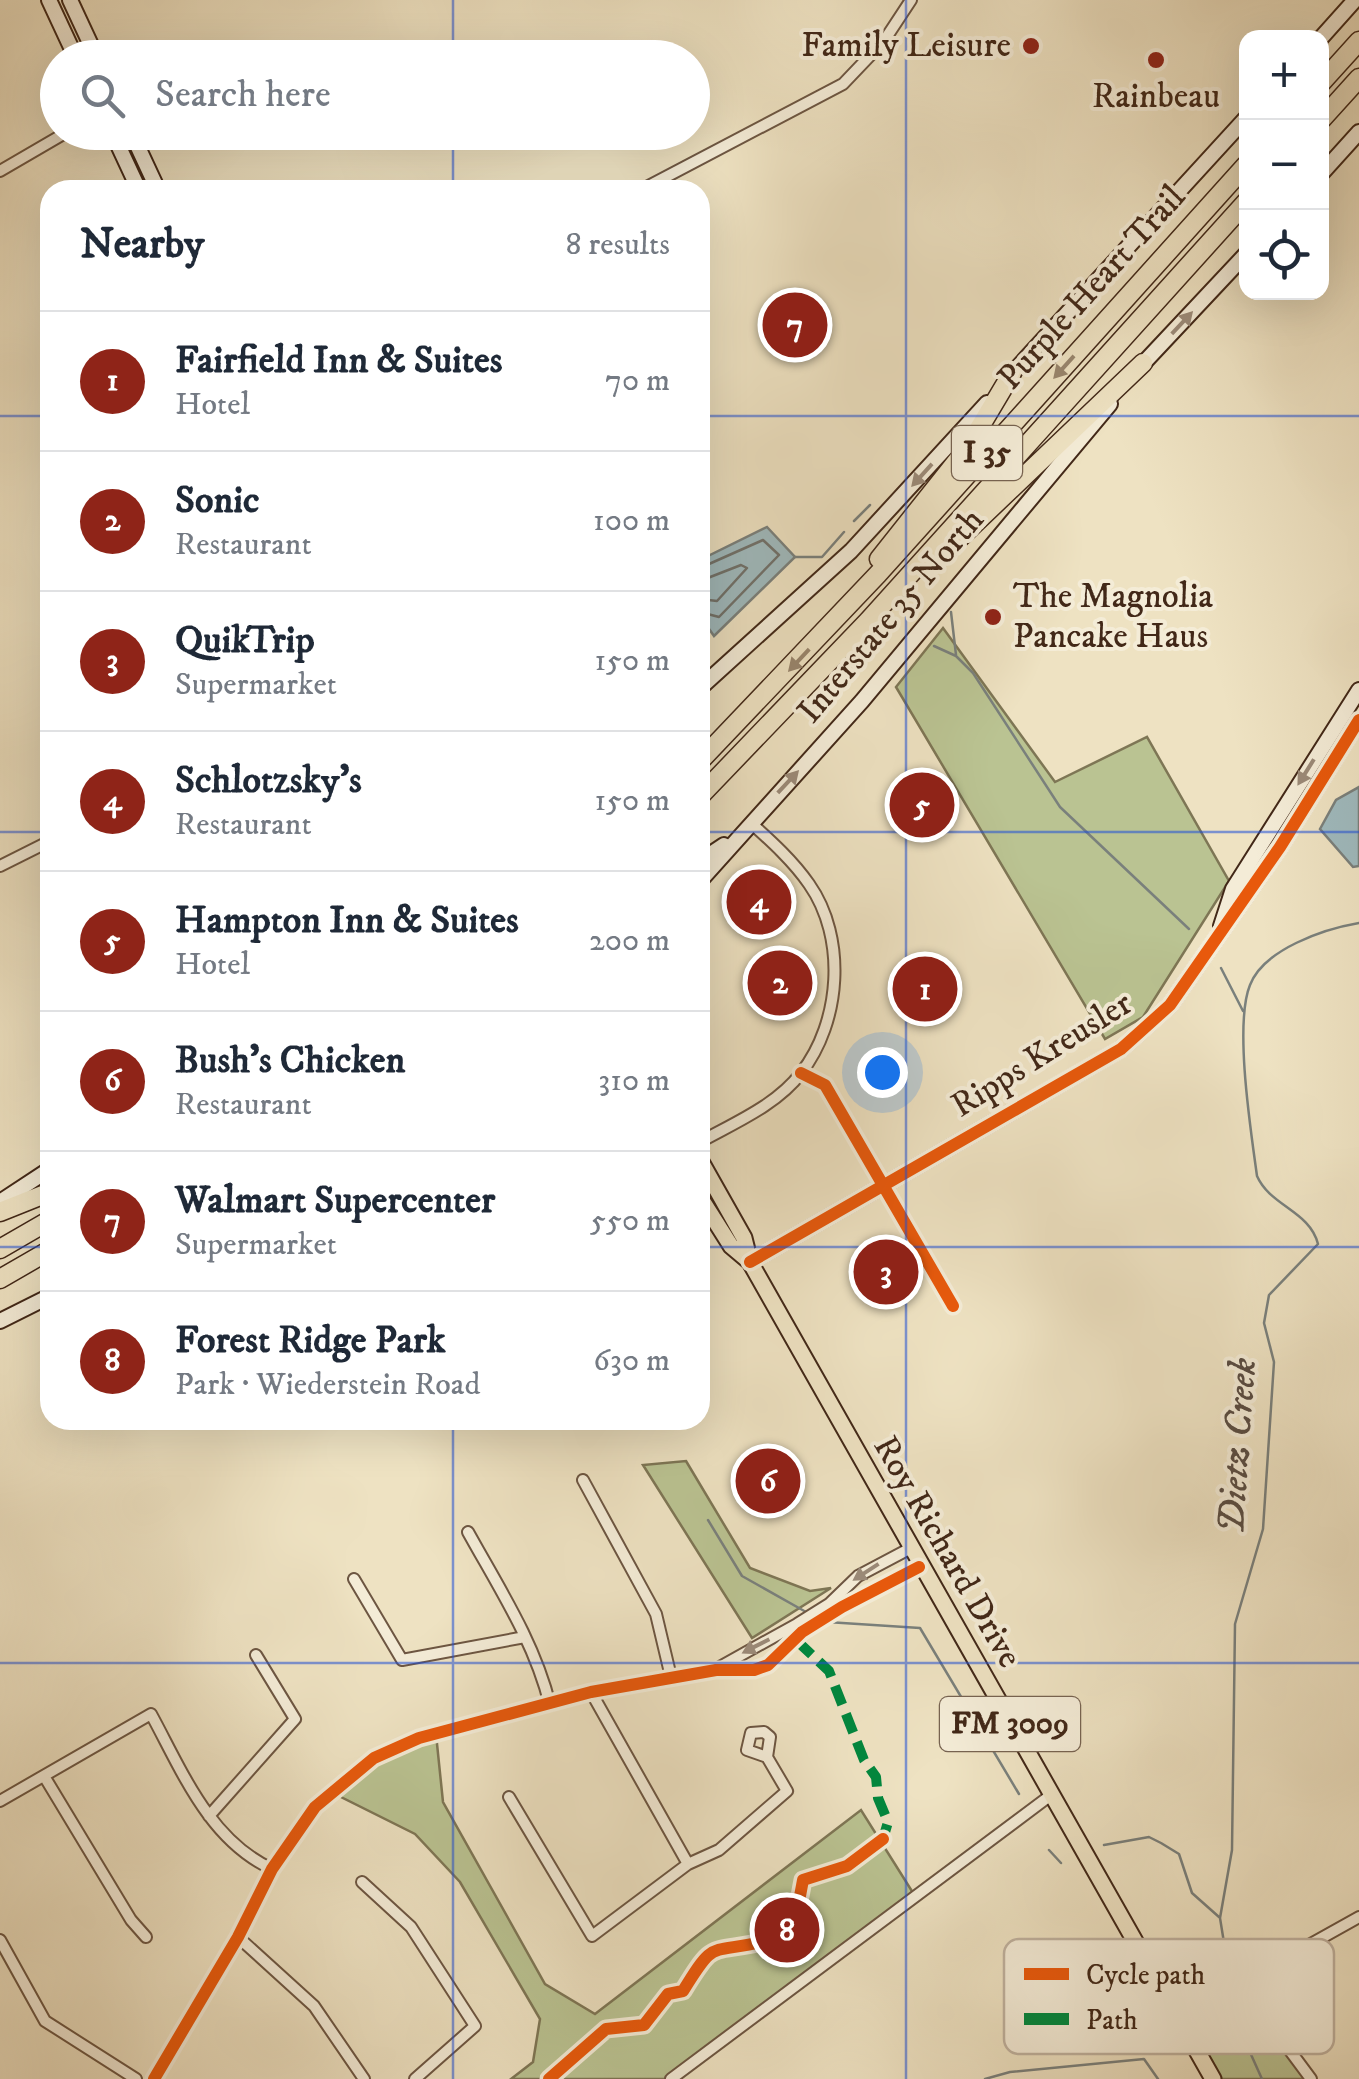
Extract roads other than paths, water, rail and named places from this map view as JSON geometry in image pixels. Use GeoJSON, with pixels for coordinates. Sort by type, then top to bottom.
{"type":"FeatureCollection","features":[{"type":"Feature","properties":{"kind":"highway"},"geometry":{"type":"LineString","coordinates":[[1329,74],[1359,41]]}},
{"type":"Feature","properties":{"kind":"highway"},"geometry":{"type":"LineString","coordinates":[[1329,112],[1359,78]]}},
{"type":"Feature","properties":{"kind":"highway","name":"Purple Heart Trail"},"geometry":{"type":"LineString","coordinates":[[710,751],[836,619],[1239,173]]}},
{"type":"Feature","properties":{"kind":"highway","name":"Purple Heart Trail"},"geometry":{"type":"LineString","coordinates":[[710,786],[868,622],[1239,210]]}},
{"type":"Feature","properties":{"kind":"highway"},"geometry":{"type":"LineString","coordinates":[[868,622],[1142,363]]}},
{"type":"Feature","properties":{"kind":"highway"},"geometry":{"type":"LineString","coordinates":[[836,619],[895,536],[968,447],[1012,373]]}},
{"type":"Feature","properties":{"kind":"highway"},"geometry":{"type":"LineString","coordinates":[[0,1212],[40,1196]]}},
{"type":"Feature","properties":{"kind":"highway"},"geometry":{"type":"LineString","coordinates":[[0,1249],[40,1226]]}},
{"type":"Feature","properties":{"kind":"highway"},"geometry":{"type":"LineString","coordinates":[[0,1279],[40,1256]]}},
{"type":"Feature","properties":{"kind":"main road"},"geometry":{"type":"LineString","coordinates":[[50,0],[68,40]]}},
{"type":"Feature","properties":{"kind":"main road"},"geometry":{"type":"LineString","coordinates":[[70,0],[88,40]]}},
{"type":"Feature","properties":{"kind":"main road"},"geometry":{"type":"LineString","coordinates":[[1328,30],[1355,0]]}},
{"type":"Feature","properties":{"kind":"main road","name":"Interstate 35 North"},"geometry":{"type":"LineString","coordinates":[[710,679],[851,550],[1244,120]]}},
{"type":"Feature","properties":{"kind":"main road"},"geometry":{"type":"LineString","coordinates":[[1329,165],[1359,132]]}},
{"type":"Feature","properties":{"kind":"main road"},"geometry":{"type":"LineString","coordinates":[[120,150],[134,180]]}},
{"type":"Feature","properties":{"kind":"main road"},"geometry":{"type":"LineString","coordinates":[[140,150],[154,180]]}},
{"type":"Feature","properties":{"kind":"main road","name":"Interstate 35 North"},"geometry":{"type":"LineString","coordinates":[[710,869],[890,668],[1142,363],[1239,261]]}},
{"type":"Feature","properties":{"kind":"main road","name":"Ripps Kreusler"},"geometry":{"type":"LineString","coordinates":[[1221,927],[1234,889],[1359,690]]}},
{"type":"Feature","properties":{"kind":"main road","name":"Ripps Kreusler"},"geometry":{"type":"LineString","coordinates":[[750,1262],[1137,1037],[1170,1005],[1221,927],[1256,884],[1359,720]]}},
{"type":"Feature","properties":{"kind":"main road"},"geometry":{"type":"LineString","coordinates":[[710,854],[746,828]]}},
{"type":"Feature","properties":{"kind":"main road"},"geometry":{"type":"LineString","coordinates":[[0,1202],[40,1176]]}},
{"type":"Feature","properties":{"kind":"main road","name":"Roy Richard Drive"},"geometry":{"type":"LineString","coordinates":[[710,1178],[744,1238],[750,1262],[1133,1939]]}},
{"type":"Feature","properties":{"kind":"main road","name":"Roy Richard Drive"},"geometry":{"type":"LineString","coordinates":[[710,1213],[730,1246],[750,1262]]}},
{"type":"Feature","properties":{"kind":"main road"},"geometry":{"type":"LineString","coordinates":[[0,1321],[40,1301]]}},
{"type":"Feature","properties":{"kind":"main road","name":"Roy Richard Drive"},"geometry":{"type":"LineString","coordinates":[[1199,2054],[1213,2079]]}},
{"type":"Feature","properties":{"kind":"street"},"geometry":{"type":"LineString","coordinates":[[660,180],[843,84],[900,21],[911,0]]}},
{"type":"Feature","properties":{"kind":"street"},"geometry":{"type":"LineString","coordinates":[[0,172],[40,148]]}},
{"type":"Feature","properties":{"kind":"street"},"geometry":{"type":"LineString","coordinates":[[710,1136],[766,1104],[801,1073],[820,1042],[831,1010],[830,935],[810,886],[746,828]]}},
{"type":"Feature","properties":{"kind":"street"},"geometry":{"type":"LineString","coordinates":[[0,866],[40,846]]}},
{"type":"Feature","properties":{"kind":"street"},"geometry":{"type":"LineString","coordinates":[[801,1073],[825,1085],[953,1306]]}},
{"type":"Feature","properties":{"kind":"street"},"geometry":{"type":"LineString","coordinates":[[584,1480],[656,1614],[672,1678]]}},
{"type":"Feature","properties":{"kind":"street"},"geometry":{"type":"LineString","coordinates":[[468,1532],[526,1637],[550,1705]]}},
{"type":"Feature","properties":{"kind":"street"},"geometry":{"type":"LineString","coordinates":[[154,2079],[238,1937],[272,1869],[315,1807],[374,1758],[418,1738],[592,1692],[768,1665],[799,1628],[858,1576],[910,1548]]}},
{"type":"Feature","properties":{"kind":"street"},"geometry":{"type":"LineString","coordinates":[[716,1670],[920,1567]]}},
{"type":"Feature","properties":{"kind":"street"},"geometry":{"type":"LineString","coordinates":[[354,1578],[402,1660],[526,1637]]}},
{"type":"Feature","properties":{"kind":"street"},"geometry":{"type":"LineString","coordinates":[[209,1816],[295,1719],[256,1655]]}},
{"type":"Feature","properties":{"kind":"street"},"geometry":{"type":"LineString","coordinates":[[592,1692],[688,1864]]}},
{"type":"Feature","properties":{"kind":"street"},"geometry":{"type":"LineString","coordinates":[[0,1801],[151,1714],[209,1816],[240,1850],[272,1869]]}},
{"type":"Feature","properties":{"kind":"street"},"geometry":{"type":"LineString","coordinates":[[509,1798],[592,1936],[688,1864],[719,1850],[786,1791],[767,1756]]}},
{"type":"Feature","properties":{"kind":"street"},"geometry":{"type":"LineString","coordinates":[[44,1776],[130,1920],[146,1937]]}},
{"type":"Feature","properties":{"kind":"street"},"geometry":{"type":"LineString","coordinates":[[671,2079],[686,2074],[1051,1795]]}},
{"type":"Feature","properties":{"kind":"street"},"geometry":{"type":"LineString","coordinates":[[362,1882],[411,1927],[475,2026],[416,2079]]}},
{"type":"Feature","properties":{"kind":"street"},"geometry":{"type":"LineString","coordinates":[[1321,1939],[1359,1917]]}},
{"type":"Feature","properties":{"kind":"street"},"geometry":{"type":"LineString","coordinates":[[238,1937],[314,2006],[364,2079]]}},
{"type":"Feature","properties":{"kind":"street"},"geometry":{"type":"LineString","coordinates":[[0,1940],[45,2020],[136,2079]]}},
{"type":"Feature","properties":{"kind":"street"},"geometry":{"type":"LineString","coordinates":[[1292,2054],[1310,2079]]}},
{"type":"Feature","properties":{"kind":"water"},"geometry":{"type":"Polygon","coordinates":[[[767,527],[795,557],[714,636],[710,630],[710,555],[767,527]]]}},
{"type":"Feature","properties":{"kind":"water"},"geometry":{"type":"Polygon","coordinates":[[[1359,787],[1359,866],[1353,867],[1320,829],[1336,800],[1359,787]]]}},
{"type":"Feature","properties":{"kind":"waterway"},"geometry":{"type":"LineString","coordinates":[[854,521],[870,505]]}},
{"type":"Feature","properties":{"kind":"waterway"},"geometry":{"type":"LineString","coordinates":[[795,557],[822,557],[844,532]]}},
{"type":"Feature","properties":{"kind":"waterway"},"geometry":{"type":"LineString","coordinates":[[951,612],[956,655]]}},
{"type":"Feature","properties":{"kind":"waterway"},"geometry":{"type":"LineString","coordinates":[[934,646],[956,656],[973,673],[1060,807],[1189,929]]}},
{"type":"Feature","properties":{"kind":"waterway","name":"Dietz Creek"},"geometry":{"type":"LineString","coordinates":[[1223,1939],[1220,1918],[1232,1850],[1235,1624],[1263,1529],[1274,1362],[1264,1323],[1269,1295],[1318,1244],[1307,1224],[1271,1195],[1257,1176],[1245,1079],[1245,1003],[1257,972],[1281,951],[1329,930],[1359,923]]}},
{"type":"Feature","properties":{"kind":"waterway"},"geometry":{"type":"LineString","coordinates":[[1221,968],[1243,1011]]}},
{"type":"Feature","properties":{"kind":"waterway"},"geometry":{"type":"LineString","coordinates":[[708,1520],[742,1576],[806,1612]]}},
{"type":"Feature","properties":{"kind":"waterway"},"geometry":{"type":"LineString","coordinates":[[827,1622],[920,1628],[1019,1794]]}},
{"type":"Feature","properties":{"kind":"waterway"},"geometry":{"type":"LineString","coordinates":[[1104,1845],[1149,1837],[1179,1854],[1192,1893],[1219,1917]]}},
{"type":"Feature","properties":{"kind":"waterway"},"geometry":{"type":"LineString","coordinates":[[1049,1850],[1061,1863]]}},
{"type":"Feature","properties":{"kind":"waterway","name":"Dietz Creek"},"geometry":{"type":"LineString","coordinates":[[1251,2054],[1262,2079]]}},
{"type":"Feature","properties":{"kind":"waterway"},"geometry":{"type":"LineString","coordinates":[[985,2079],[1010,2072],[1144,2059],[1158,2079]]}},
{"type":"Feature","properties":{"kind":"place","name":"Family Leisure"},"geometry":{"type":"Point","coordinates":[1031,46]}},
{"type":"Feature","properties":{"kind":"place","name":"Rainbeau"},"geometry":{"type":"Point","coordinates":[1156,60]}},
{"type":"Feature","properties":{"kind":"place","name":"Walmart Supercenter"},"geometry":{"type":"Point","coordinates":[795,325]}},
{"type":"Feature","properties":{"kind":"place","name":"The Magnolia Pancake Haus"},"geometry":{"type":"Point","coordinates":[993,617]}},
{"type":"Feature","properties":{"kind":"place","name":"Hampton Inn & Suites"},"geometry":{"type":"Point","coordinates":[922,805]}},
{"type":"Feature","properties":{"kind":"place","name":"Schlotzsky's"},"geometry":{"type":"Point","coordinates":[759,902]}},
{"type":"Feature","properties":{"kind":"place","name":"Sonic"},"geometry":{"type":"Point","coordinates":[780,983]}},
{"type":"Feature","properties":{"kind":"place","name":"Fairfield Inn & Suites"},"geometry":{"type":"Point","coordinates":[925,989]}},
{"type":"Feature","properties":{"kind":"place","name":"QuikTrip"},"geometry":{"type":"Point","coordinates":[886,1272]}},
{"type":"Feature","properties":{"kind":"place","name":"Bush's Chicken"},"geometry":{"type":"Point","coordinates":[768,1481]}},
{"type":"Feature","properties":{"kind":"place","name":"Forest Ridge Park"},"geometry":{"type":"Point","coordinates":[787,1930]}}]}
